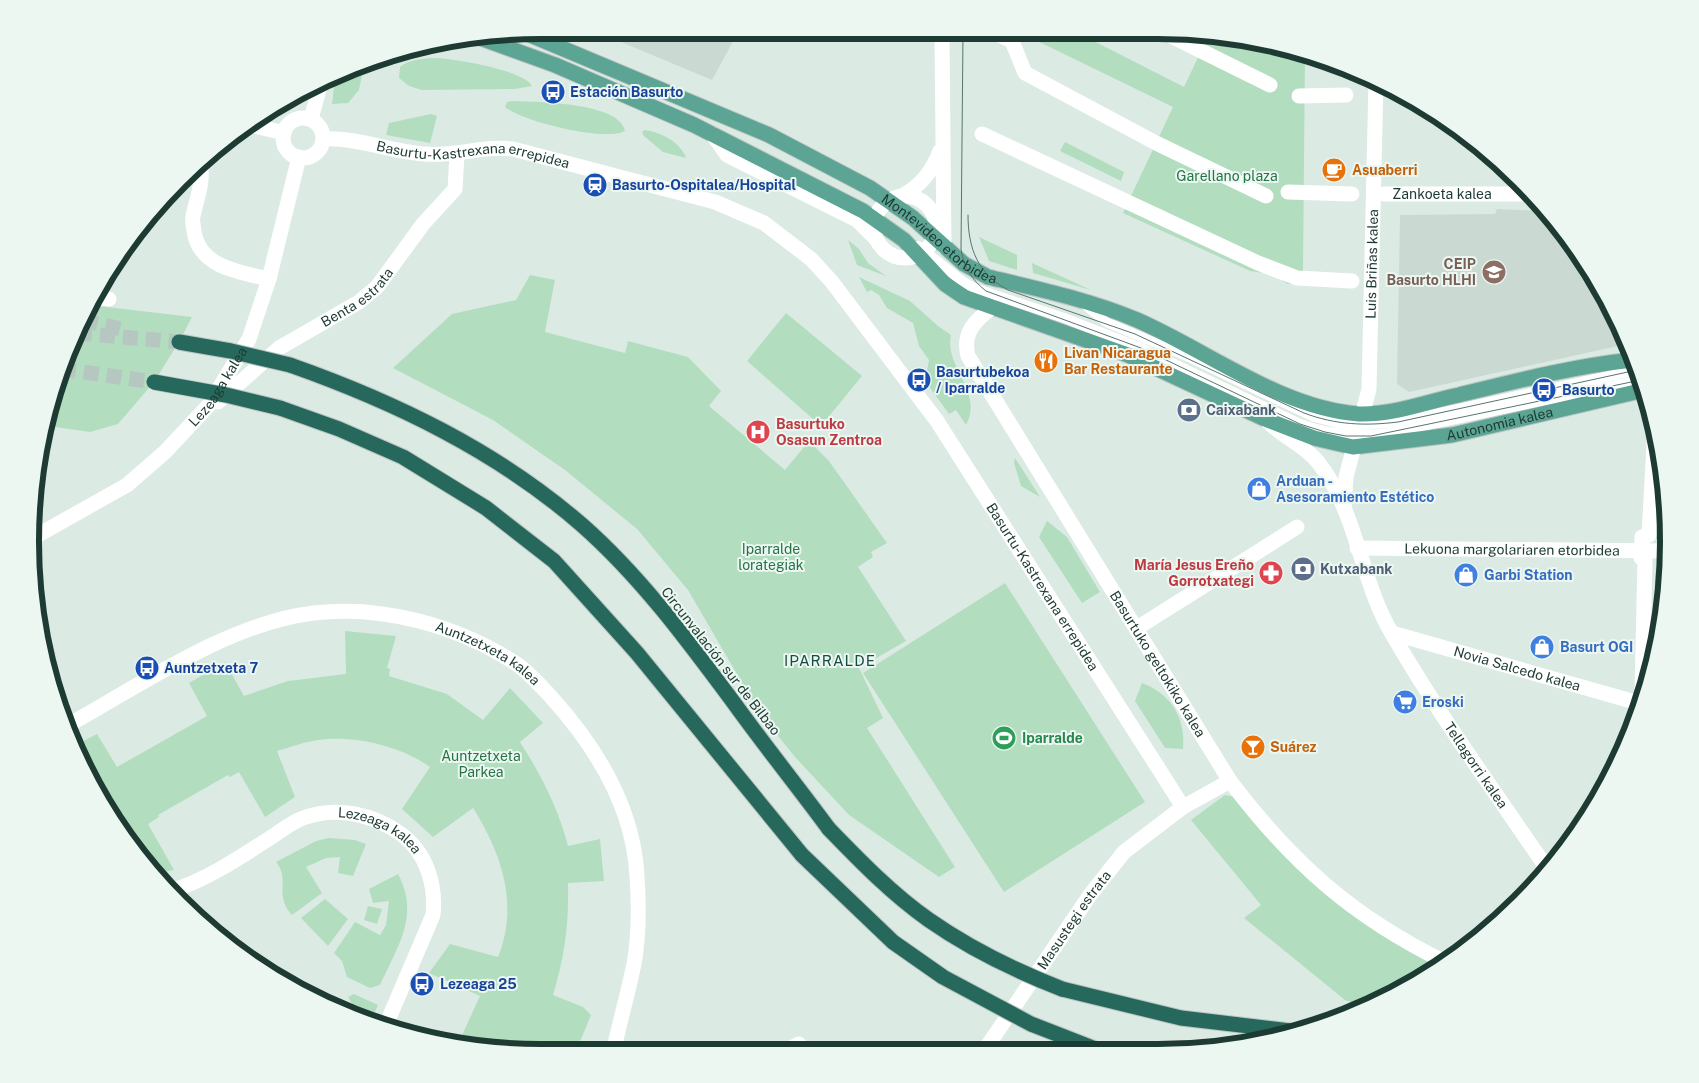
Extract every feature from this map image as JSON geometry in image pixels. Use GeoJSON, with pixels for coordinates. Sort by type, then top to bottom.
{"type":"FeatureCollection","features":[{"type":"Feature","properties":{"kind":"highway","name":"Circunvalación sur de Bilbao"},"geometry":{"type":"LineString","coordinates":[[179,342],[231,351],[290,365],[382,400],[434,425],[481,452],[527,482],[582,526],[664,612],[829,829],[864,866],[929,920],[1007,965],[1062,989],[1181,1018],[1278,1030]]}},
{"type":"Feature","properties":{"kind":"highway"},"geometry":{"type":"LineString","coordinates":[[154,382],[226,395],[280,408],[339,429],[403,457],[486,508],[554,561],[637,652],[802,855],[892,942],[943,977],[1031,1024],[1082,1044]]}},
{"type":"Feature","properties":{"kind":"main road","name":"Montevideo etorbidea"},"geometry":{"type":"LineString","coordinates":[[540,39],[769,135],[895,198],[938,237],[964,264],[988,277],[1106,307],[1139,321],[1301,401],[1324,409],[1357,430]]}},
{"type":"Feature","properties":{"kind":"main road","name":"Montevideo etorbidea"},"geometry":{"type":"LineString","coordinates":[[490,42],[555,65],[712,134],[875,218],[921,254],[945,284],[964,297],[1076,335],[1128,355],[1265,419],[1314,438],[1357,430]]}},
{"type":"Feature","properties":{"kind":"main road"},"geometry":{"type":"LineString","coordinates":[[1357,430],[1379,414],[1558,373],[1627,361]]}},
{"type":"Feature","properties":{"kind":"main road","name":"Autonomia kalea"},"geometry":{"type":"LineString","coordinates":[[1357,430],[1452,435],[1637,392]]}},
{"type":"Feature","properties":{"kind":"street"},"geometry":{"type":"LineString","coordinates":[[712,134],[727,155],[857,220],[876,238],[888,254],[904,258],[921,254],[938,237],[943,207],[942,39]]}},
{"type":"Feature","properties":{"kind":"street"},"geometry":{"type":"LineString","coordinates":[[1008,39],[1012,41],[1025,73],[1156,143],[1266,196]]}},
{"type":"Feature","properties":{"kind":"street"},"geometry":{"type":"LineString","coordinates":[[1178,40],[1270,85]]}},
{"type":"Feature","properties":{"kind":"street","name":"Luis Briñas kalea"},"geometry":{"type":"LineString","coordinates":[[1344,507],[1346,476],[1369,389],[1370,281],[1375,194],[1376,89]]}},
{"type":"Feature","properties":{"kind":"street"},"geometry":{"type":"LineString","coordinates":[[311,119],[319,91]]}},
{"type":"Feature","properties":{"kind":"street"},"geometry":{"type":"LineString","coordinates":[[1299,96],[1346,96]]}},
{"type":"Feature","properties":{"kind":"street"},"geometry":{"type":"LineString","coordinates":[[296,119],[311,119],[320,127],[323,139],[315,154],[298,158],[285,146],[284,134],[291,122],[296,119]]}},
{"type":"Feature","properties":{"kind":"street"},"geometry":{"type":"LineString","coordinates":[[257,127],[284,134]]}},
{"type":"Feature","properties":{"kind":"street"},"geometry":{"type":"LineString","coordinates":[[982,134],[1258,263],[1297,278],[1352,281]]}},
{"type":"Feature","properties":{"kind":"street","name":"Basurtu-Kastrexana errepidea"},"geometry":{"type":"LineString","coordinates":[[323,139],[345,138],[424,154],[457,154],[500,147],[513,149],[706,200],[764,223],[792,243],[812,259],[832,282],[950,442],[1183,807]]}},
{"type":"Feature","properties":{"kind":"street"},"geometry":{"type":"LineString","coordinates":[[876,238],[873,228],[880,207],[915,188],[933,168],[943,142]]}},
{"type":"Feature","properties":{"kind":"street","name":"Benta estrata"},"geometry":{"type":"LineString","coordinates":[[209,405],[234,390],[279,348],[359,302],[377,287],[433,212],[455,189],[457,154]]}},
{"type":"Feature","properties":{"kind":"street","name":"Lezeaga kalea"},"geometry":{"type":"LineString","coordinates":[[39,534],[127,486],[165,452],[209,405],[250,340],[269,279],[298,158]]}},
{"type":"Feature","properties":{"kind":"street"},"geometry":{"type":"LineString","coordinates":[[202,171],[192,219],[194,238],[203,255],[227,269],[269,279]]}},
{"type":"Feature","properties":{"kind":"street"},"geometry":{"type":"LineString","coordinates":[[1288,192],[1352,194]]}},
{"type":"Feature","properties":{"kind":"street","name":"Zankoeta kalea"},"geometry":{"type":"LineString","coordinates":[[1384,194],[1520,194]]}},
{"type":"Feature","properties":{"kind":"street"},"geometry":{"type":"LineString","coordinates":[[938,237],[943,207]]}},
{"type":"Feature","properties":{"kind":"street"},"geometry":{"type":"LineString","coordinates":[[102,298],[109,298]]}},
{"type":"Feature","properties":{"kind":"street","name":"Basurtuko geltokiko kalea"},"geometry":{"type":"LineString","coordinates":[[992,308],[972,325],[965,346],[968,356],[1230,781],[1274,837],[1341,898],[1376,924],[1439,959]]}},
{"type":"Feature","properties":{"kind":"street"},"geometry":{"type":"LineString","coordinates":[[1265,419],[1276,429],[1302,446],[1317,462],[1344,507]]}},
{"type":"Feature","properties":{"kind":"street"},"geometry":{"type":"LineString","coordinates":[[1643,673],[1646,578],[1645,558],[1641,558],[1641,549],[1642,537],[1650,535],[1653,456]]}},
{"type":"Feature","properties":{"kind":"street","name":"Tellagorri kalea"},"geometry":{"type":"LineString","coordinates":[[1344,507],[1377,607],[1442,714],[1543,863]]}},
{"type":"Feature","properties":{"kind":"street"},"geometry":{"type":"LineString","coordinates":[[1137,628],[1297,527]]}},
{"type":"Feature","properties":{"kind":"street","name":"Lekuona margolariaren etorbidea"},"geometry":{"type":"LineString","coordinates":[[1357,548],[1660,550]]}},
{"type":"Feature","properties":{"kind":"street","name":"Auntzetxeta kalea"},"geometry":{"type":"LineString","coordinates":[[73,723],[194,654],[230,636],[274,621],[314,613],[354,612],[401,617],[453,631],[512,661],[543,688],[587,739],[615,789],[629,832],[637,875],[638,916],[634,963],[615,1044]]}},
{"type":"Feature","properties":{"kind":"street","name":"Novia Salcedo kalea"},"geometry":{"type":"LineString","coordinates":[[1392,633],[1636,696]]}},
{"type":"Feature","properties":{"kind":"street","name":"Masustegi estrata"},"geometry":{"type":"LineString","coordinates":[[989,1044],[1109,870],[1124,852],[1183,807],[1230,781]]}},
{"type":"Feature","properties":{"kind":"street","name":"Lezeaga kalea"},"geometry":{"type":"LineString","coordinates":[[177,888],[253,849],[303,818],[333,812],[361,814],[386,824],[405,838],[427,866],[435,902],[433,916],[388,1020]]}},
{"type":"Feature","properties":{"kind":"lane"},"geometry":{"type":"LineString","coordinates":[[921,254],[974,288],[1064,318],[1141,348],[1300,424],[1325,432],[1357,430],[1398,422],[1631,371]]}},
{"type":"Feature","properties":{"kind":"lane"},"geometry":{"type":"LineString","coordinates":[[1357,430],[1389,433],[1634,381]]}},
{"type":"Feature","properties":{"kind":"shaded area"},"geometry":{"type":"Polygon","coordinates":[[[614,39],[734,39],[712,80],[614,39]]]}},
{"type":"Feature","properties":{"kind":"shaded area","name":"CEIP Basurto HLHI"},"geometry":{"type":"Polygon","coordinates":[[[1497,209],[1536,211],[1576,262],[1593,290],[1620,345],[1409,392],[1397,384],[1400,215],[1495,214],[1497,209]]]}},
{"type":"Feature","properties":{"kind":"green space","name":"Garellano plaza"},"geometry":{"type":"Polygon","coordinates":[[[1033,39],[1090,39],[1184,87],[1206,41],[1256,48],[1305,61],[1303,271],[1299,284],[1288,284],[1271,274],[1250,271],[1123,213],[1173,107],[1033,39]]]}},
{"type":"Feature","properties":{"kind":"green space"},"geometry":{"type":"Polygon","coordinates":[[[433,58],[455,60],[502,70],[526,80],[532,86],[515,89],[422,90],[409,86],[399,78],[400,67],[404,64],[433,58]]]}},
{"type":"Feature","properties":{"kind":"green space"},"geometry":{"type":"Polygon","coordinates":[[[363,72],[359,90],[348,103],[332,104],[334,84],[363,72]]]}},
{"type":"Feature","properties":{"kind":"green space"},"geometry":{"type":"Polygon","coordinates":[[[507,102],[557,103],[593,109],[609,114],[620,121],[625,131],[615,134],[600,134],[545,124],[514,113],[505,107],[507,102]]]}},
{"type":"Feature","properties":{"kind":"green space"},"geometry":{"type":"Polygon","coordinates":[[[431,114],[437,116],[430,143],[386,135],[389,123],[431,114]]]}},
{"type":"Feature","properties":{"kind":"green space"},"geometry":{"type":"Polygon","coordinates":[[[645,130],[657,133],[675,143],[680,147],[686,158],[663,152],[644,136],[642,132],[645,130]]]}},
{"type":"Feature","properties":{"kind":"green space"},"geometry":{"type":"Polygon","coordinates":[[[1065,142],[1124,172],[1121,181],[1060,151],[1065,142]]]}},
{"type":"Feature","properties":{"kind":"green space"},"geometry":{"type":"Polygon","coordinates":[[[979,237],[1017,255],[1017,270],[989,261],[979,237]]]}},
{"type":"Feature","properties":{"kind":"green space"},"geometry":{"type":"Polygon","coordinates":[[[848,240],[859,249],[868,263],[886,276],[857,265],[848,240]]]}},
{"type":"Feature","properties":{"kind":"green space"},"geometry":{"type":"Polygon","coordinates":[[[1032,263],[1091,290],[1033,273],[1032,263]]]}},
{"type":"Feature","properties":{"kind":"green space","name":"Iparralde lorategiak"},"geometry":{"type":"Polygon","coordinates":[[[530,275],[555,280],[545,332],[625,353],[628,341],[688,357],[721,391],[709,406],[785,470],[809,441],[829,461],[887,543],[871,552],[873,557],[858,567],[906,641],[859,668],[883,718],[867,728],[955,867],[939,877],[849,815],[795,757],[759,712],[688,590],[637,529],[565,470],[493,420],[393,368],[452,314],[516,300],[530,275]]]}},
{"type":"Feature","properties":{"kind":"green space"},"geometry":{"type":"Polygon","coordinates":[[[859,277],[910,301],[951,335],[950,347],[953,358],[967,390],[970,402],[970,413],[966,425],[956,410],[949,414],[925,381],[929,360],[919,346],[913,323],[887,308],[879,295],[871,290],[867,292],[859,277]]]}},
{"type":"Feature","properties":{"kind":"green space"},"geometry":{"type":"Polygon","coordinates":[[[98,306],[192,317],[154,382],[118,424],[90,432],[52,427],[65,380],[77,349],[98,306]]]}},
{"type":"Feature","properties":{"kind":"green space"},"geometry":{"type":"Polygon","coordinates":[[[786,313],[862,376],[821,426],[747,361],[786,313]]]}},
{"type":"Feature","properties":{"kind":"green space"},"geometry":{"type":"Polygon","coordinates":[[[1015,458],[1040,497],[1021,486],[1014,463],[1015,458]]]}},
{"type":"Feature","properties":{"kind":"green space"},"geometry":{"type":"Polygon","coordinates":[[[1659,504],[1660,539],[1656,539],[1659,504]]]}},
{"type":"Feature","properties":{"kind":"green space"},"geometry":{"type":"Polygon","coordinates":[[[1047,521],[1067,537],[1100,592],[1082,603],[1039,537],[1047,521]]]}},
{"type":"Feature","properties":{"kind":"green space"},"geometry":{"type":"Polygon","coordinates":[[[1656,565],[1659,565],[1658,586],[1655,583],[1656,565]]]}},
{"type":"Feature","properties":{"kind":"green space","name":"Iparralde"},"geometry":{"type":"Polygon","coordinates":[[[1005,583],[1145,802],[1004,892],[863,673],[1005,583]]]}},
{"type":"Feature","properties":{"kind":"green space","name":"Auntzetxeta Parkea"},"geometry":{"type":"Polygon","coordinates":[[[345,631],[396,636],[387,668],[390,669],[389,676],[447,694],[483,720],[510,688],[543,723],[520,742],[548,792],[568,846],[600,839],[604,881],[568,883],[568,912],[565,939],[561,966],[553,995],[583,1007],[591,1015],[579,1044],[509,1043],[461,1038],[480,996],[429,973],[450,944],[498,957],[504,938],[507,899],[504,880],[492,843],[473,808],[433,837],[402,809],[430,767],[405,753],[391,748],[347,739],[318,740],[277,751],[295,797],[265,817],[239,772],[230,777],[228,775],[158,815],[159,817],[148,824],[174,870],[163,872],[123,821],[106,793],[81,742],[97,734],[117,767],[207,716],[189,683],[225,662],[244,696],[288,681],[346,674],[345,631]]]}},
{"type":"Feature","properties":{"kind":"green space"},"geometry":{"type":"Polygon","coordinates":[[[1142,683],[1161,694],[1174,708],[1182,727],[1183,749],[1165,748],[1135,701],[1142,683]]]}},
{"type":"Feature","properties":{"kind":"green space"},"geometry":{"type":"Polygon","coordinates":[[[1225,795],[1240,798],[1272,841],[1436,960],[1409,977],[1355,1003],[1345,1000],[1244,918],[1261,905],[1191,820],[1225,795]]]}},
{"type":"Feature","properties":{"kind":"green space"},"geometry":{"type":"Polygon","coordinates":[[[329,838],[355,840],[366,844],[353,876],[338,873],[340,857],[326,858],[306,867],[322,893],[292,915],[286,907],[282,875],[276,862],[316,841],[329,838]]]}},
{"type":"Feature","properties":{"kind":"green space"},"geometry":{"type":"Polygon","coordinates":[[[398,874],[407,903],[407,917],[404,930],[380,985],[370,988],[347,977],[342,961],[334,953],[355,922],[380,935],[386,925],[389,901],[373,903],[369,889],[398,874]]]}},
{"type":"Feature","properties":{"kind":"green space"},"geometry":{"type":"Polygon","coordinates":[[[325,899],[348,919],[328,946],[301,918],[325,899]]]}},
{"type":"Feature","properties":{"kind":"green space"},"geometry":{"type":"Polygon","coordinates":[[[368,906],[382,909],[377,924],[364,920],[368,906]]]}},
{"type":"Feature","properties":{"kind":"green space"},"geometry":{"type":"Polygon","coordinates":[[[354,994],[378,1005],[373,1015],[355,1008],[348,997],[354,994]]]}},
{"type":"Feature","properties":{"kind":"tunnel"},"geometry":{"type":"LineString","coordinates":[[90,322],[125,330]]}},
{"type":"Feature","properties":{"kind":"tunnel"},"geometry":{"type":"LineString","coordinates":[[84,334],[179,342]]}},
{"type":"Feature","properties":{"kind":"tunnel"},"geometry":{"type":"LineString","coordinates":[[69,370],[154,382]]}},
{"type":"Feature","properties":{"kind":"tram line"},"geometry":{"type":"LineString","coordinates":[[963,39],[961,249],[969,273],[986,291],[1141,348],[1300,424],[1346,436],[1371,436],[1634,381]]}},
{"type":"Feature","properties":{"kind":"tram line"},"geometry":{"type":"LineString","coordinates":[[968,215],[970,239],[977,259],[989,276],[1008,290],[1135,334],[1304,413],[1328,420],[1351,424],[1398,422],[1631,371]]}},
{"type":"Feature","properties":{"kind":"place","name":"Estación Basurto"},"geometry":{"type":"Point","coordinates":[553,92]}},
{"type":"Feature","properties":{"kind":"place","name":"Asuaberri"},"geometry":{"type":"Point","coordinates":[1334,170]}},
{"type":"Feature","properties":{"kind":"place","name":"Basurto-Ospitalea/Hospital"},"geometry":{"type":"Point","coordinates":[595,185]}},
{"type":"Feature","properties":{"kind":"place","name":"CEIP Basurto HLHI"},"geometry":{"type":"Point","coordinates":[1494,272]}},
{"type":"Feature","properties":{"kind":"place","name":"Livan Nicaragua Bar Restaurante"},"geometry":{"type":"Point","coordinates":[1046,361]}},
{"type":"Feature","properties":{"kind":"place","name":"Basurtubekoa / Iparralde"},"geometry":{"type":"Point","coordinates":[919,380]}},
{"type":"Feature","properties":{"kind":"place","name":"Basurto"},"geometry":{"type":"Point","coordinates":[1544,390]}},
{"type":"Feature","properties":{"kind":"place","name":"Caixabank"},"geometry":{"type":"Point","coordinates":[1189,410]}},
{"type":"Feature","properties":{"kind":"place","name":"Basurtuko Osasun Zentroa"},"geometry":{"type":"Point","coordinates":[758,432]}},
{"type":"Feature","properties":{"kind":"place","name":"Arduan - Asesoramiento Estético"},"geometry":{"type":"Point","coordinates":[1259,489]}},
{"type":"Feature","properties":{"kind":"place","name":"Kutxabank"},"geometry":{"type":"Point","coordinates":[1303,569]}},
{"type":"Feature","properties":{"kind":"place","name":"María Jesus Ereño Gorrotxategi"},"geometry":{"type":"Point","coordinates":[1271,573]}},
{"type":"Feature","properties":{"kind":"place","name":"Garbi Station"},"geometry":{"type":"Point","coordinates":[1466,575]}},
{"type":"Feature","properties":{"kind":"place","name":"Basurt OGI"},"geometry":{"type":"Point","coordinates":[1542,647]}},
{"type":"Feature","properties":{"kind":"place","name":"Auntzetxeta 7"},"geometry":{"type":"Point","coordinates":[147,668]}},
{"type":"Feature","properties":{"kind":"place","name":"Eroski"},"geometry":{"type":"Point","coordinates":[1405,702]}},
{"type":"Feature","properties":{"kind":"place","name":"Iparralde"},"geometry":{"type":"Point","coordinates":[1004,738]}},
{"type":"Feature","properties":{"kind":"place","name":"Suárez"},"geometry":{"type":"Point","coordinates":[1253,747]}},
{"type":"Feature","properties":{"kind":"place","name":"Lezeaga 25"},"geometry":{"type":"Point","coordinates":[422,984]}},
{"type":"Feature","properties":{"kind":"district","name":"IPARRALDE"},"geometry":{"type":"Point","coordinates":[830,660]}}]}
